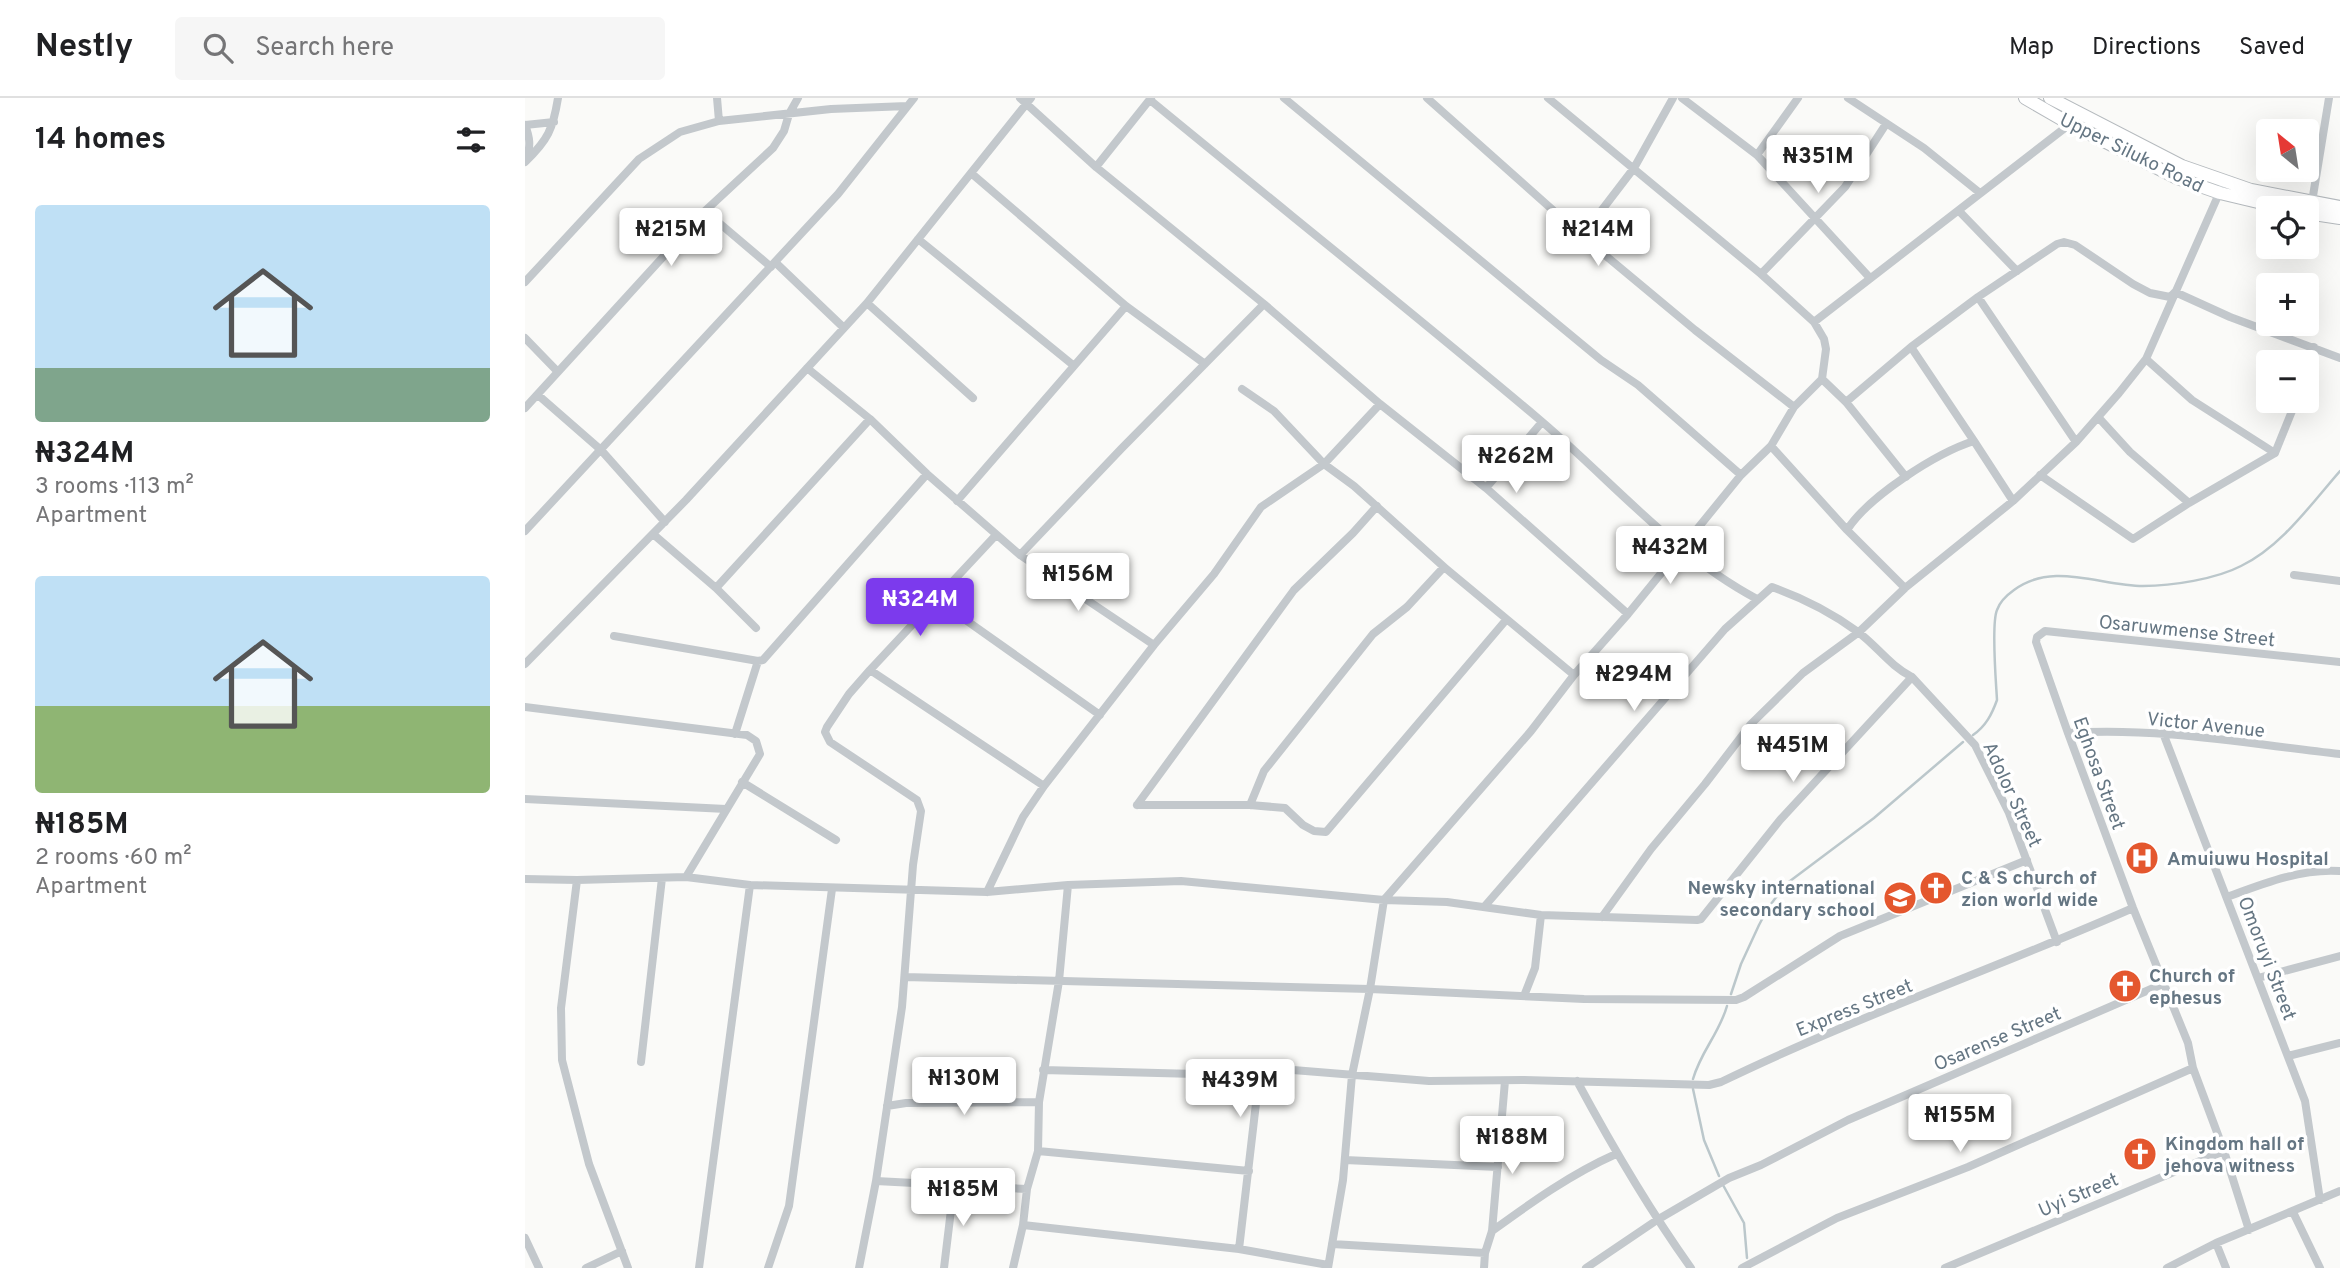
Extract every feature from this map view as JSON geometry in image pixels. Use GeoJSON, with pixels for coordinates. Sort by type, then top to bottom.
{"type":"FeatureCollection","features":[{"type":"Feature","properties":{"kind":"main road","name":"Upper Siluko Road"},"geometry":{"type":"LineString","coordinates":[[2025,98],[2177,178],[2220,194],[2256,202]]}},
{"type":"Feature","properties":{"kind":"main road","name":"Upper Siluko Road"},"geometry":{"type":"LineString","coordinates":[[2050,98],[2182,166],[2270,196]]}},
{"type":"Feature","properties":{"kind":"main road","name":"Upper Siluko Road"},"geometry":{"type":"LineString","coordinates":[[2319,208],[2340,207]]}},
{"type":"Feature","properties":{"kind":"main road","name":"Upper Siluko Road"},"geometry":{"type":"LineString","coordinates":[[2319,211],[2340,218]]}},
{"type":"Feature","properties":{"kind":"street"},"geometry":{"type":"LineString","coordinates":[[525,162],[544,144],[554,122],[558,98]]}},
{"type":"Feature","properties":{"kind":"street"},"geometry":{"type":"LineString","coordinates":[[717,98],[719,121]]}},
{"type":"Feature","properties":{"kind":"street"},"geometry":{"type":"LineString","coordinates":[[525,408],[705,211],[773,148],[784,131],[798,98]]}},
{"type":"Feature","properties":{"kind":"street"},"geometry":{"type":"LineString","coordinates":[[525,531],[838,194],[914,98]]}},
{"type":"Feature","properties":{"kind":"street"},"geometry":{"type":"LineString","coordinates":[[1284,98],[1601,360],[1638,385],[1741,475]]}},
{"type":"Feature","properties":{"kind":"street"},"geometry":{"type":"LineString","coordinates":[[1427,98],[1582,236],[1695,330],[1794,407]]}},
{"type":"Feature","properties":{"kind":"street"},"geometry":{"type":"LineString","coordinates":[[1023,1225],[1239,1249],[1328,1267],[1345,1160],[1352,1075],[1370,989],[1384,900],[1531,731],[1574,675],[1741,475],[1771,446],[1794,407],[1822,379],[1825,339],[1814,322],[1761,274],[1548,98]]}},
{"type":"Feature","properties":{"kind":"street"},"geometry":{"type":"LineString","coordinates":[[1582,236],[1634,168],[1673,98]]}},
{"type":"Feature","properties":{"kind":"street"},"geometry":{"type":"LineString","coordinates":[[1682,98],[1757,155],[1870,278]]}},
{"type":"Feature","properties":{"kind":"street"},"geometry":{"type":"LineString","coordinates":[[1757,155],[1798,98]]}},
{"type":"Feature","properties":{"kind":"street"},"geometry":{"type":"LineString","coordinates":[[1848,98],[1924,148],[1980,193]]}},
{"type":"Feature","properties":{"kind":"street"},"geometry":{"type":"LineString","coordinates":[[2311,196],[2329,98]]}},
{"type":"Feature","properties":{"kind":"street"},"geometry":{"type":"LineString","coordinates":[[1095,167],[1151,99],[1542,422],[1682,548],[1728,583],[1757,598],[1725,629],[1484,907]]}},
{"type":"Feature","properties":{"kind":"street"},"geometry":{"type":"LineString","coordinates":[[525,664],[665,522],[844,328],[971,173],[1026,100],[1095,167],[1380,404],[1486,488],[1627,614]]}},
{"type":"Feature","properties":{"kind":"street"},"geometry":{"type":"LineString","coordinates":[[525,282],[639,159],[680,132],[719,121],[831,109],[907,106]]}},
{"type":"Feature","properties":{"kind":"street"},"geometry":{"type":"LineString","coordinates":[[525,162],[530,148],[525,125],[554,122]]}},
{"type":"Feature","properties":{"kind":"street"},"geometry":{"type":"LineString","coordinates":[[1761,274],[1845,187],[1886,124]]}},
{"type":"Feature","properties":{"kind":"street"},"geometry":{"type":"LineString","coordinates":[[1814,322],[2070,124]]}},
{"type":"Feature","properties":{"kind":"street"},"geometry":{"type":"LineString","coordinates":[[971,173],[1126,306],[1205,365]]}},
{"type":"Feature","properties":{"kind":"street"},"geometry":{"type":"LineString","coordinates":[[1602,917],[1651,849],[1751,724],[1803,673],[1859,632],[1905,588],[2013,501],[2076,442],[2098,417],[2146,359],[2224,180]]}},
{"type":"Feature","properties":{"kind":"street"},"geometry":{"type":"LineString","coordinates":[[705,211],[773,265],[844,328]]}},
{"type":"Feature","properties":{"kind":"street"},"geometry":{"type":"LineString","coordinates":[[1959,211],[2017,271]]}},
{"type":"Feature","properties":{"kind":"street"},"geometry":{"type":"LineString","coordinates":[[918,239],[1073,365]]}},
{"type":"Feature","properties":{"kind":"street"},"geometry":{"type":"LineString","coordinates":[[1846,402],[1911,347],[2057,244],[2069,243],[2150,293],[2170,298],[2175,292]]}},
{"type":"Feature","properties":{"kind":"street"},"geometry":{"type":"LineString","coordinates":[[2175,292],[2230,317],[2340,358]]}},
{"type":"Feature","properties":{"kind":"street"},"geometry":{"type":"LineString","coordinates":[[1978,298],[2076,442]]}},
{"type":"Feature","properties":{"kind":"street"},"geometry":{"type":"LineString","coordinates":[[866,303],[973,398]]}},
{"type":"Feature","properties":{"kind":"street"},"geometry":{"type":"LineString","coordinates":[[1020,555],[1263,304]]}},
{"type":"Feature","properties":{"kind":"street"},"geometry":{"type":"LineString","coordinates":[[957,501],[1126,306]]}},
{"type":"Feature","properties":{"kind":"street"},"geometry":{"type":"LineString","coordinates":[[525,338],[557,371]]}},
{"type":"Feature","properties":{"kind":"street"},"geometry":{"type":"LineString","coordinates":[[1911,347],[2013,501]]}},
{"type":"Feature","properties":{"kind":"street"},"geometry":{"type":"LineString","coordinates":[[2146,359],[2192,400],[2275,453]]}},
{"type":"Feature","properties":{"kind":"street"},"geometry":{"type":"LineString","coordinates":[[807,368],[870,419],[927,474],[1020,555],[1154,645]]}},
{"type":"Feature","properties":{"kind":"street"},"geometry":{"type":"LineString","coordinates":[[1822,379],[1846,402],[1906,477]]}},
{"type":"Feature","properties":{"kind":"street"},"geometry":{"type":"LineString","coordinates":[[1242,389],[1281,418],[1324,464],[1574,675]]}},
{"type":"Feature","properties":{"kind":"street"},"geometry":{"type":"LineString","coordinates":[[538,395],[601,450],[665,522]]}},
{"type":"Feature","properties":{"kind":"street"},"geometry":{"type":"LineString","coordinates":[[986,892],[1023,817],[1044,786],[1154,645],[1214,574],[1261,507],[1324,464],[1380,404]]}},
{"type":"Feature","properties":{"kind":"street"},"geometry":{"type":"LineString","coordinates":[[2041,475],[2133,539],[2275,453],[2291,413]]}},
{"type":"Feature","properties":{"kind":"street"},"geometry":{"type":"LineString","coordinates":[[2098,417],[2130,452],[2189,503]]}},
{"type":"Feature","properties":{"kind":"street"},"geometry":{"type":"LineString","coordinates":[[716,588],[870,419]]}},
{"type":"Feature","properties":{"kind":"street"},"geometry":{"type":"LineString","coordinates":[[1486,488],[1542,422]]}},
{"type":"Feature","properties":{"kind":"street"},"geometry":{"type":"LineString","coordinates":[[1847,530],[1855,517],[1906,477],[1952,448],[1974,440]]}},
{"type":"Feature","properties":{"kind":"street"},"geometry":{"type":"LineString","coordinates":[[1771,446],[1847,530],[1905,588]]}},
{"type":"Feature","properties":{"kind":"street"},"geometry":{"type":"LineString","coordinates":[[614,636],[763,660],[927,474]]}},
{"type":"Feature","properties":{"kind":"street"},"geometry":{"type":"LineString","coordinates":[[1377,506],[1294,590],[1137,805],[1250,805],[1285,808],[1303,825],[1314,831],[1326,832],[1506,620]]}},
{"type":"Feature","properties":{"kind":"street"},"geometry":{"type":"LineString","coordinates":[[653,534],[716,588],[756,628]]}},
{"type":"Feature","properties":{"kind":"street"},"geometry":{"type":"LineString","coordinates":[[859,1268],[876,1181],[905,977],[920,805],[830,743],[825,732],[849,694],[996,535]]}},
{"type":"Feature","properties":{"kind":"street"},"geometry":{"type":"LineString","coordinates":[[1250,805],[1264,771],[1373,634],[1407,607],[1444,567]]}},
{"type":"Feature","properties":{"kind":"street"},"geometry":{"type":"LineString","coordinates":[[2294,575],[2340,580]]}},
{"type":"Feature","properties":{"kind":"street","name":"Adolor Street"},"geometry":{"type":"LineString","coordinates":[[1757,598],[1772,587],[1812,602],[1859,632],[1899,670],[1912,677],[1975,745],[2009,813],[2057,942]]}},
{"type":"Feature","properties":{"kind":"street"},"geometry":{"type":"LineString","coordinates":[[936,599],[1100,715]]}},
{"type":"Feature","properties":{"kind":"street","name":"Osaruwmense Street"},"geometry":{"type":"LineString","coordinates":[[2036,642],[2037,637],[2045,631],[2340,662]]}},
{"type":"Feature","properties":{"kind":"street","name":"Eghosa Street"},"geometry":{"type":"LineString","coordinates":[[2036,642],[2133,908],[2188,1043],[2193,1069],[2224,1151],[2249,1230]]}},
{"type":"Feature","properties":{"kind":"street"},"geometry":{"type":"LineString","coordinates":[[735,734],[758,661]]}},
{"type":"Feature","properties":{"kind":"street"},"geometry":{"type":"LineString","coordinates":[[870,670],[1044,786]]}},
{"type":"Feature","properties":{"kind":"street"},"geometry":{"type":"LineString","coordinates":[[525,878],[577,880],[686,877],[750,885],[986,892],[1068,885],[1181,881],[1384,900],[1447,902],[1541,915],[1697,920],[1701,919],[1780,820],[1912,677]]}},
{"type":"Feature","properties":{"kind":"street"},"geometry":{"type":"LineString","coordinates":[[525,707],[747,735],[756,741],[759,754],[686,877]]}},
{"type":"Feature","properties":{"kind":"street","name":"Victor Avenue"},"geometry":{"type":"LineString","coordinates":[[2067,733],[2163,733],[2340,754]]}},
{"type":"Feature","properties":{"kind":"street","name":"Omoruyi Street"},"geometry":{"type":"LineString","coordinates":[[2163,733],[2305,1101],[2320,1200]]}},
{"type":"Feature","properties":{"kind":"street"},"geometry":{"type":"LineString","coordinates":[[742,782],[836,839]]}},
{"type":"Feature","properties":{"kind":"street"},"geometry":{"type":"LineString","coordinates":[[525,799],[726,809]]}},
{"type":"Feature","properties":{"kind":"street"},"geometry":{"type":"LineString","coordinates":[[905,977],[1370,989],[1584,999],[1736,1000],[1851,931],[2027,860]]}},
{"type":"Feature","properties":{"kind":"street"},"geometry":{"type":"LineString","coordinates":[[2227,897],[2272,881],[2329,870],[2340,871]]}},
{"type":"Feature","properties":{"kind":"street"},"geometry":{"type":"LineString","coordinates":[[641,1062],[662,878]]}},
{"type":"Feature","properties":{"kind":"street"},"geometry":{"type":"LineString","coordinates":[[577,880],[561,1007],[562,1060],[589,1164],[628,1268]]}},
{"type":"Feature","properties":{"kind":"street"},"geometry":{"type":"LineString","coordinates":[[699,1268],[750,885]]}},
{"type":"Feature","properties":{"kind":"street"},"geometry":{"type":"LineString","coordinates":[[1013,1268],[1023,1225],[1027,1189],[1038,1151],[1039,1102],[1059,981],[1068,885]]}},
{"type":"Feature","properties":{"kind":"street"},"geometry":{"type":"LineString","coordinates":[[768,1268],[789,1206],[832,889]]}},
{"type":"Feature","properties":{"kind":"street","name":"Express Street"},"geometry":{"type":"LineString","coordinates":[[1043,1070],[1196,1074],[1260,1069],[1429,1081],[1577,1081],[1709,1085],[2133,908]]}},
{"type":"Feature","properties":{"kind":"street"},"geometry":{"type":"LineString","coordinates":[[1524,996],[1535,968],[1541,915]]}},
{"type":"Feature","properties":{"kind":"street"},"geometry":{"type":"LineString","coordinates":[[2258,978],[2340,956]]}},
{"type":"Feature","properties":{"kind":"street","name":"Osarense Street"},"geometry":{"type":"LineString","coordinates":[[1586,1268],[1711,1186],[1761,1165],[1848,1120],[2165,983]]}},
{"type":"Feature","properties":{"kind":"street"},"geometry":{"type":"LineString","coordinates":[[2288,1056],[2340,1041]]}},
{"type":"Feature","properties":{"kind":"street"},"geometry":{"type":"LineString","coordinates":[[1239,1249],[1260,1069]]}},
{"type":"Feature","properties":{"kind":"street"},"geometry":{"type":"LineString","coordinates":[[1742,1268],[1837,1218],[1968,1167],[2193,1069]]}},
{"type":"Feature","properties":{"kind":"street"},"geometry":{"type":"LineString","coordinates":[[1577,1081],[1616,1154],[1691,1268]]}},
{"type":"Feature","properties":{"kind":"street"},"geometry":{"type":"LineString","coordinates":[[1485,1268],[1485,1253],[1492,1231],[1505,1082]]}},
{"type":"Feature","properties":{"kind":"street"},"geometry":{"type":"LineString","coordinates":[[887,1106],[917,1103],[1039,1102]]}},
{"type":"Feature","properties":{"kind":"street"},"geometry":{"type":"LineString","coordinates":[[1038,1151],[1249,1171]]}},
{"type":"Feature","properties":{"kind":"street","name":"Uyi Street"},"geometry":{"type":"LineString","coordinates":[[1945,1268],[2224,1151]]}},
{"type":"Feature","properties":{"kind":"street"},"geometry":{"type":"LineString","coordinates":[[1492,1231],[1556,1185],[1584,1168],[1616,1154]]}},
{"type":"Feature","properties":{"kind":"street"},"geometry":{"type":"LineString","coordinates":[[1345,1160],[1498,1167]]}},
{"type":"Feature","properties":{"kind":"street"},"geometry":{"type":"LineString","coordinates":[[876,1181],[1027,1189]]}},
{"type":"Feature","properties":{"kind":"street"},"geometry":{"type":"LineString","coordinates":[[944,1268],[954,1185]]}},
{"type":"Feature","properties":{"kind":"street"},"geometry":{"type":"LineString","coordinates":[[2167,1268],[2216,1243],[2340,1191]]}},
{"type":"Feature","properties":{"kind":"street"},"geometry":{"type":"LineString","coordinates":[[2293,1212],[2320,1268]]}},
{"type":"Feature","properties":{"kind":"street"},"geometry":{"type":"LineString","coordinates":[[525,1238],[539,1268]]}},
{"type":"Feature","properties":{"kind":"street"},"geometry":{"type":"LineString","coordinates":[[2216,1243],[2226,1268]]}},
{"type":"Feature","properties":{"kind":"street"},"geometry":{"type":"LineString","coordinates":[[1332,1244],[1485,1253]]}},
{"type":"Feature","properties":{"kind":"street"},"geometry":{"type":"LineString","coordinates":[[586,1268],[622,1251]]}},
{"type":"Feature","properties":{"kind":"waterway"},"geometry":{"type":"LineString","coordinates":[[1973,735],[1982,728],[1997,700],[1995,617],[2000,604],[2014,590],[2045,577],[2077,577],[2127,585],[2155,586],[2193,581],[2231,571],[2256,558],[2283,536],[2340,471]]}},
{"type":"Feature","properties":{"kind":"waterway"},"geometry":{"type":"LineString","coordinates":[[1731,994],[1759,925],[1786,884],[1874,818],[1963,742]]}},
{"type":"Feature","properties":{"kind":"waterway"},"geometry":{"type":"LineString","coordinates":[[1693,1079],[1727,1006]]}},
{"type":"Feature","properties":{"kind":"waterway"},"geometry":{"type":"LineString","coordinates":[[1693,1089],[1704,1140],[1719,1176]]}},
{"type":"Feature","properties":{"kind":"waterway"},"geometry":{"type":"LineString","coordinates":[[1723,1185],[1744,1223],[1747,1258]]}},
{"type":"Feature","properties":{"kind":"place","name":"Amuiuwu Hospital"},"geometry":{"type":"Point","coordinates":[2142,858]}},
{"type":"Feature","properties":{"kind":"place","name":"C & S church of zion world wide"},"geometry":{"type":"Point","coordinates":[1936,888]}},
{"type":"Feature","properties":{"kind":"place","name":"Newsky international secondary school"},"geometry":{"type":"Point","coordinates":[1900,898]}},
{"type":"Feature","properties":{"kind":"place","name":"Church of ephesus"},"geometry":{"type":"Point","coordinates":[2125,986]}},
{"type":"Feature","properties":{"kind":"place","name":"Kingdom hall of jehova witness"},"geometry":{"type":"Point","coordinates":[2140,1154]}}]}
